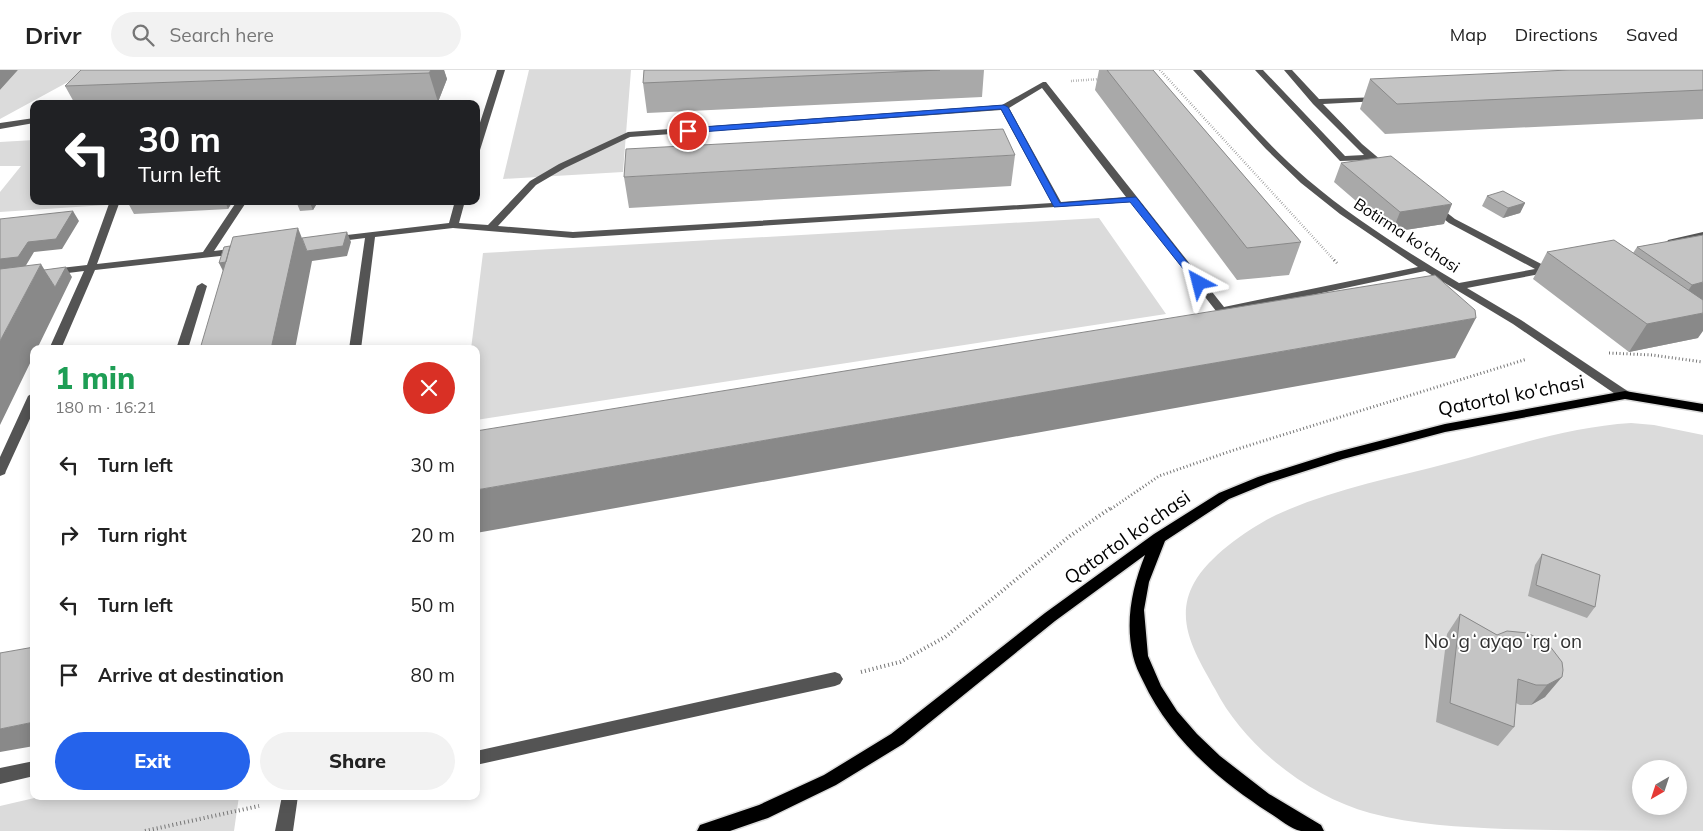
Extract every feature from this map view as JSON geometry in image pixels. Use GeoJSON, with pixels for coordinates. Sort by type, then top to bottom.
{"type":"FeatureCollection","features":[{"type":"Feature","properties":{"kind":"main road","name":"Qatortol ko'chasi"},"geometry":{"type":"LineString","coordinates":[[706,831],[762,812],[822,784],[897,739],[957,694],[1050,617],[1159,538],[1224,496],[1263,480],[1341,454],[1445,428],[1625,395],[1644,398]]}},
{"type":"Feature","properties":{"kind":"main road"},"geometry":{"type":"LineString","coordinates":[[1644,398],[1703,408]]}},
{"type":"Feature","properties":{"kind":"main road"},"geometry":{"type":"LineString","coordinates":[[1644,398],[1703,414]]}},
{"type":"Feature","properties":{"kind":"main road"},"geometry":{"type":"LineString","coordinates":[[1159,538],[1141,586],[1137,608],[1138,635],[1142,661],[1152,685],[1166,708],[1210,757],[1251,790],[1286,814],[1316,831]]}},
{"type":"Feature","properties":{"kind":"street"},"geometry":{"type":"LineString","coordinates":[[480,137],[501,70]]}},
{"type":"Feature","properties":{"kind":"street","name":"Botirma ko'chasi"},"geometry":{"type":"LineString","coordinates":[[1197,70],[1245,123],[1304,181],[1356,221],[1427,268],[1460,286],[1625,395]]}},
{"type":"Feature","properties":{"kind":"street"},"geometry":{"type":"LineString","coordinates":[[1259,70],[1343,159],[1370,157]]}},
{"type":"Feature","properties":{"kind":"street"},"geometry":{"type":"LineString","coordinates":[[1288,70],[1316,102],[1370,157],[1392,174]]}},
{"type":"Feature","properties":{"kind":"street"},"geometry":{"type":"LineString","coordinates":[[491,228],[532,183],[562,166],[628,135],[1004,107],[1043,84],[1221,310],[1223,325],[1213,326]]}},
{"type":"Feature","properties":{"kind":"street"},"geometry":{"type":"LineString","coordinates":[[1316,102],[1385,98]]}},
{"type":"Feature","properties":{"kind":"street"},"geometry":{"type":"LineString","coordinates":[[1004,107],[1058,205]]}},
{"type":"Feature","properties":{"kind":"street"},"geometry":{"type":"LineString","coordinates":[[0,126],[30,121]]}},
{"type":"Feature","properties":{"kind":"street"},"geometry":{"type":"LineString","coordinates":[[322,240],[453,225],[573,235],[1132,199]]}},
{"type":"Feature","properties":{"kind":"street"},"geometry":{"type":"LineString","coordinates":[[1429,204],[1452,222],[1550,269],[1460,286]]}},
{"type":"Feature","properties":{"kind":"street"},"geometry":{"type":"LineString","coordinates":[[57,345],[91,267],[114,205]]}},
{"type":"Feature","properties":{"kind":"street"},"geometry":{"type":"LineString","coordinates":[[206,255],[239,205]]}},
{"type":"Feature","properties":{"kind":"street"},"geometry":{"type":"LineString","coordinates":[[453,225],[459,205]]}},
{"type":"Feature","properties":{"kind":"street"},"geometry":{"type":"LineString","coordinates":[[356,345],[370,234]]}},
{"type":"Feature","properties":{"kind":"street"},"geometry":{"type":"LineString","coordinates":[[1666,243],[1703,235]]}},
{"type":"Feature","properties":{"kind":"street"},"geometry":{"type":"LineString","coordinates":[[46,273],[245,250]]}},
{"type":"Feature","properties":{"kind":"street"},"geometry":{"type":"LineString","coordinates":[[1221,310],[1427,268]]}},
{"type":"Feature","properties":{"kind":"street"},"geometry":{"type":"LineString","coordinates":[[183,345],[202,286]]}},
{"type":"Feature","properties":{"kind":"street"},"geometry":{"type":"LineString","coordinates":[[0,471],[30,405]]}},
{"type":"Feature","properties":{"kind":"street"},"geometry":{"type":"LineString","coordinates":[[480,757],[835,679]]}},
{"type":"Feature","properties":{"kind":"street"},"geometry":{"type":"LineString","coordinates":[[0,776],[30,769]]}},
{"type":"Feature","properties":{"kind":"street"},"geometry":{"type":"LineString","coordinates":[[284,831],[293,800]]}},
{"type":"Feature","properties":{"kind":"path"},"geometry":{"type":"LineString","coordinates":[[1160,70],[1356,283]]}},
{"type":"Feature","properties":{"kind":"path"},"geometry":{"type":"LineString","coordinates":[[1043,84],[1103,79]]}},
{"type":"Feature","properties":{"kind":"path"},"geometry":{"type":"LineString","coordinates":[[145,831],[281,800]]}},
{"type":"Feature","properties":{"kind":"green space"},"geometry":{"type":"Polygon","coordinates":[[[18,70],[90,70],[35,100],[30,100],[30,103],[0,119],[0,90],[18,70]]]}},
{"type":"Feature","properties":{"kind":"green space"},"geometry":{"type":"Polygon","coordinates":[[[529,70],[631,70],[623,172],[503,179],[529,70]]]}},
{"type":"Feature","properties":{"kind":"green space"},"geometry":{"type":"Polygon","coordinates":[[[30,140],[30,205],[106,205],[0,212],[0,192],[21,166],[0,166],[0,142],[30,140]]]}},
{"type":"Feature","properties":{"kind":"green space"},"geometry":{"type":"Polygon","coordinates":[[[1099,218],[1166,314],[480,419],[480,345],[472,345],[483,253],[1099,218]]]}},
{"type":"Feature","properties":{"kind":"green space","name":"Noʻgʻayqoʻrgʻon"},"geometry":{"type":"Polygon","coordinates":[[[1631,423],[1654,425],[1703,435],[1703,831],[1505,829],[1437,825],[1403,820],[1370,813],[1324,794],[1301,781],[1260,749],[1227,710],[1201,664],[1190,638],[1187,625],[1188,597],[1194,583],[1219,553],[1253,528],[1276,515],[1318,498],[1539,438],[1631,423]]]}},
{"type":"Feature","properties":{"kind":"green space"},"geometry":{"type":"Polygon","coordinates":[[[30,799],[238,800],[234,831],[0,831],[0,806],[30,799]]]}},
{"type":"Feature","properties":{"kind":"building"},"geometry":{"type":"Polygon","coordinates":[[[81,70],[431,70],[429,73],[65,86],[81,70]]]}},
{"type":"Feature","properties":{"kind":"building"},"geometry":{"type":"Polygon","coordinates":[[[644,70],[940,70],[643,83],[644,70]]]}},
{"type":"Feature","properties":{"kind":"building"},"geometry":{"type":"Polygon","coordinates":[[[1107,70],[1153,70],[1301,242],[1247,248],[1107,70]]]}},
{"type":"Feature","properties":{"kind":"building"},"geometry":{"type":"Polygon","coordinates":[[[1569,70],[1703,70],[1703,90],[1397,104],[1370,79],[1569,70]]]}},
{"type":"Feature","properties":{"kind":"building"},"geometry":{"type":"Polygon","coordinates":[[[1003,129],[1015,155],[624,177],[626,149],[1003,129]]]}},
{"type":"Feature","properties":{"kind":"building"},"geometry":{"type":"Polygon","coordinates":[[[1391,156],[1452,204],[1400,212],[1341,163],[1391,156]]]}},
{"type":"Feature","properties":{"kind":"building"},"geometry":{"type":"Polygon","coordinates":[[[1503,191],[1525,203],[1508,208],[1487,196],[1503,191]]]}},
{"type":"Feature","properties":{"kind":"building"},"geometry":{"type":"Polygon","coordinates":[[[73,211],[56,239],[28,242],[18,257],[0,259],[0,219],[73,211]]]}},
{"type":"Feature","properties":{"kind":"building"},"geometry":{"type":"Polygon","coordinates":[[[298,228],[272,345],[201,345],[233,237],[298,228]]]}},
{"type":"Feature","properties":{"kind":"building"},"geometry":{"type":"Polygon","coordinates":[[[347,232],[343,246],[307,251],[302,238],[347,232]]]}},
{"type":"Feature","properties":{"kind":"building"},"geometry":{"type":"Polygon","coordinates":[[[1703,235],[1703,282],[1692,285],[1637,247],[1703,235]]]}},
{"type":"Feature","properties":{"kind":"building"},"geometry":{"type":"Polygon","coordinates":[[[1614,240],[1703,300],[1703,313],[1647,324],[1547,252],[1614,240]]]}},
{"type":"Feature","properties":{"kind":"building"},"geometry":{"type":"Polygon","coordinates":[[[230,246],[226,262],[219,263],[224,247],[230,246]]]}},
{"type":"Feature","properties":{"kind":"building"},"geometry":{"type":"Polygon","coordinates":[[[41,264],[0,341],[0,269],[41,264]]]}},
{"type":"Feature","properties":{"kind":"building"},"geometry":{"type":"Polygon","coordinates":[[[66,267],[55,287],[44,270],[66,267]]]}},
{"type":"Feature","properties":{"kind":"building"},"geometry":{"type":"Polygon","coordinates":[[[1435,275],[1475,310],[1476,318],[480,489],[480,430],[1435,275]]]}},
{"type":"Feature","properties":{"kind":"building"},"geometry":{"type":"Polygon","coordinates":[[[1542,554],[1600,575],[1595,607],[1536,585],[1542,554]]]}},
{"type":"Feature","properties":{"kind":"building"},"geometry":{"type":"Polygon","coordinates":[[[1460,614],[1497,635],[1507,631],[1528,633],[1549,645],[1562,662],[1562,677],[1547,685],[1536,685],[1518,679],[1514,727],[1450,703],[1460,614]]]}},
{"type":"Feature","properties":{"kind":"building"},"geometry":{"type":"Polygon","coordinates":[[[30,648],[30,723],[0,729],[0,653],[30,648]]]}},
{"type":"Feature","properties":{"kind":"route"},"geometry":{"type":"LineString","coordinates":[[688,131],[1004,107],[1058,205],[1132,199],[1199,283]]}}]}
